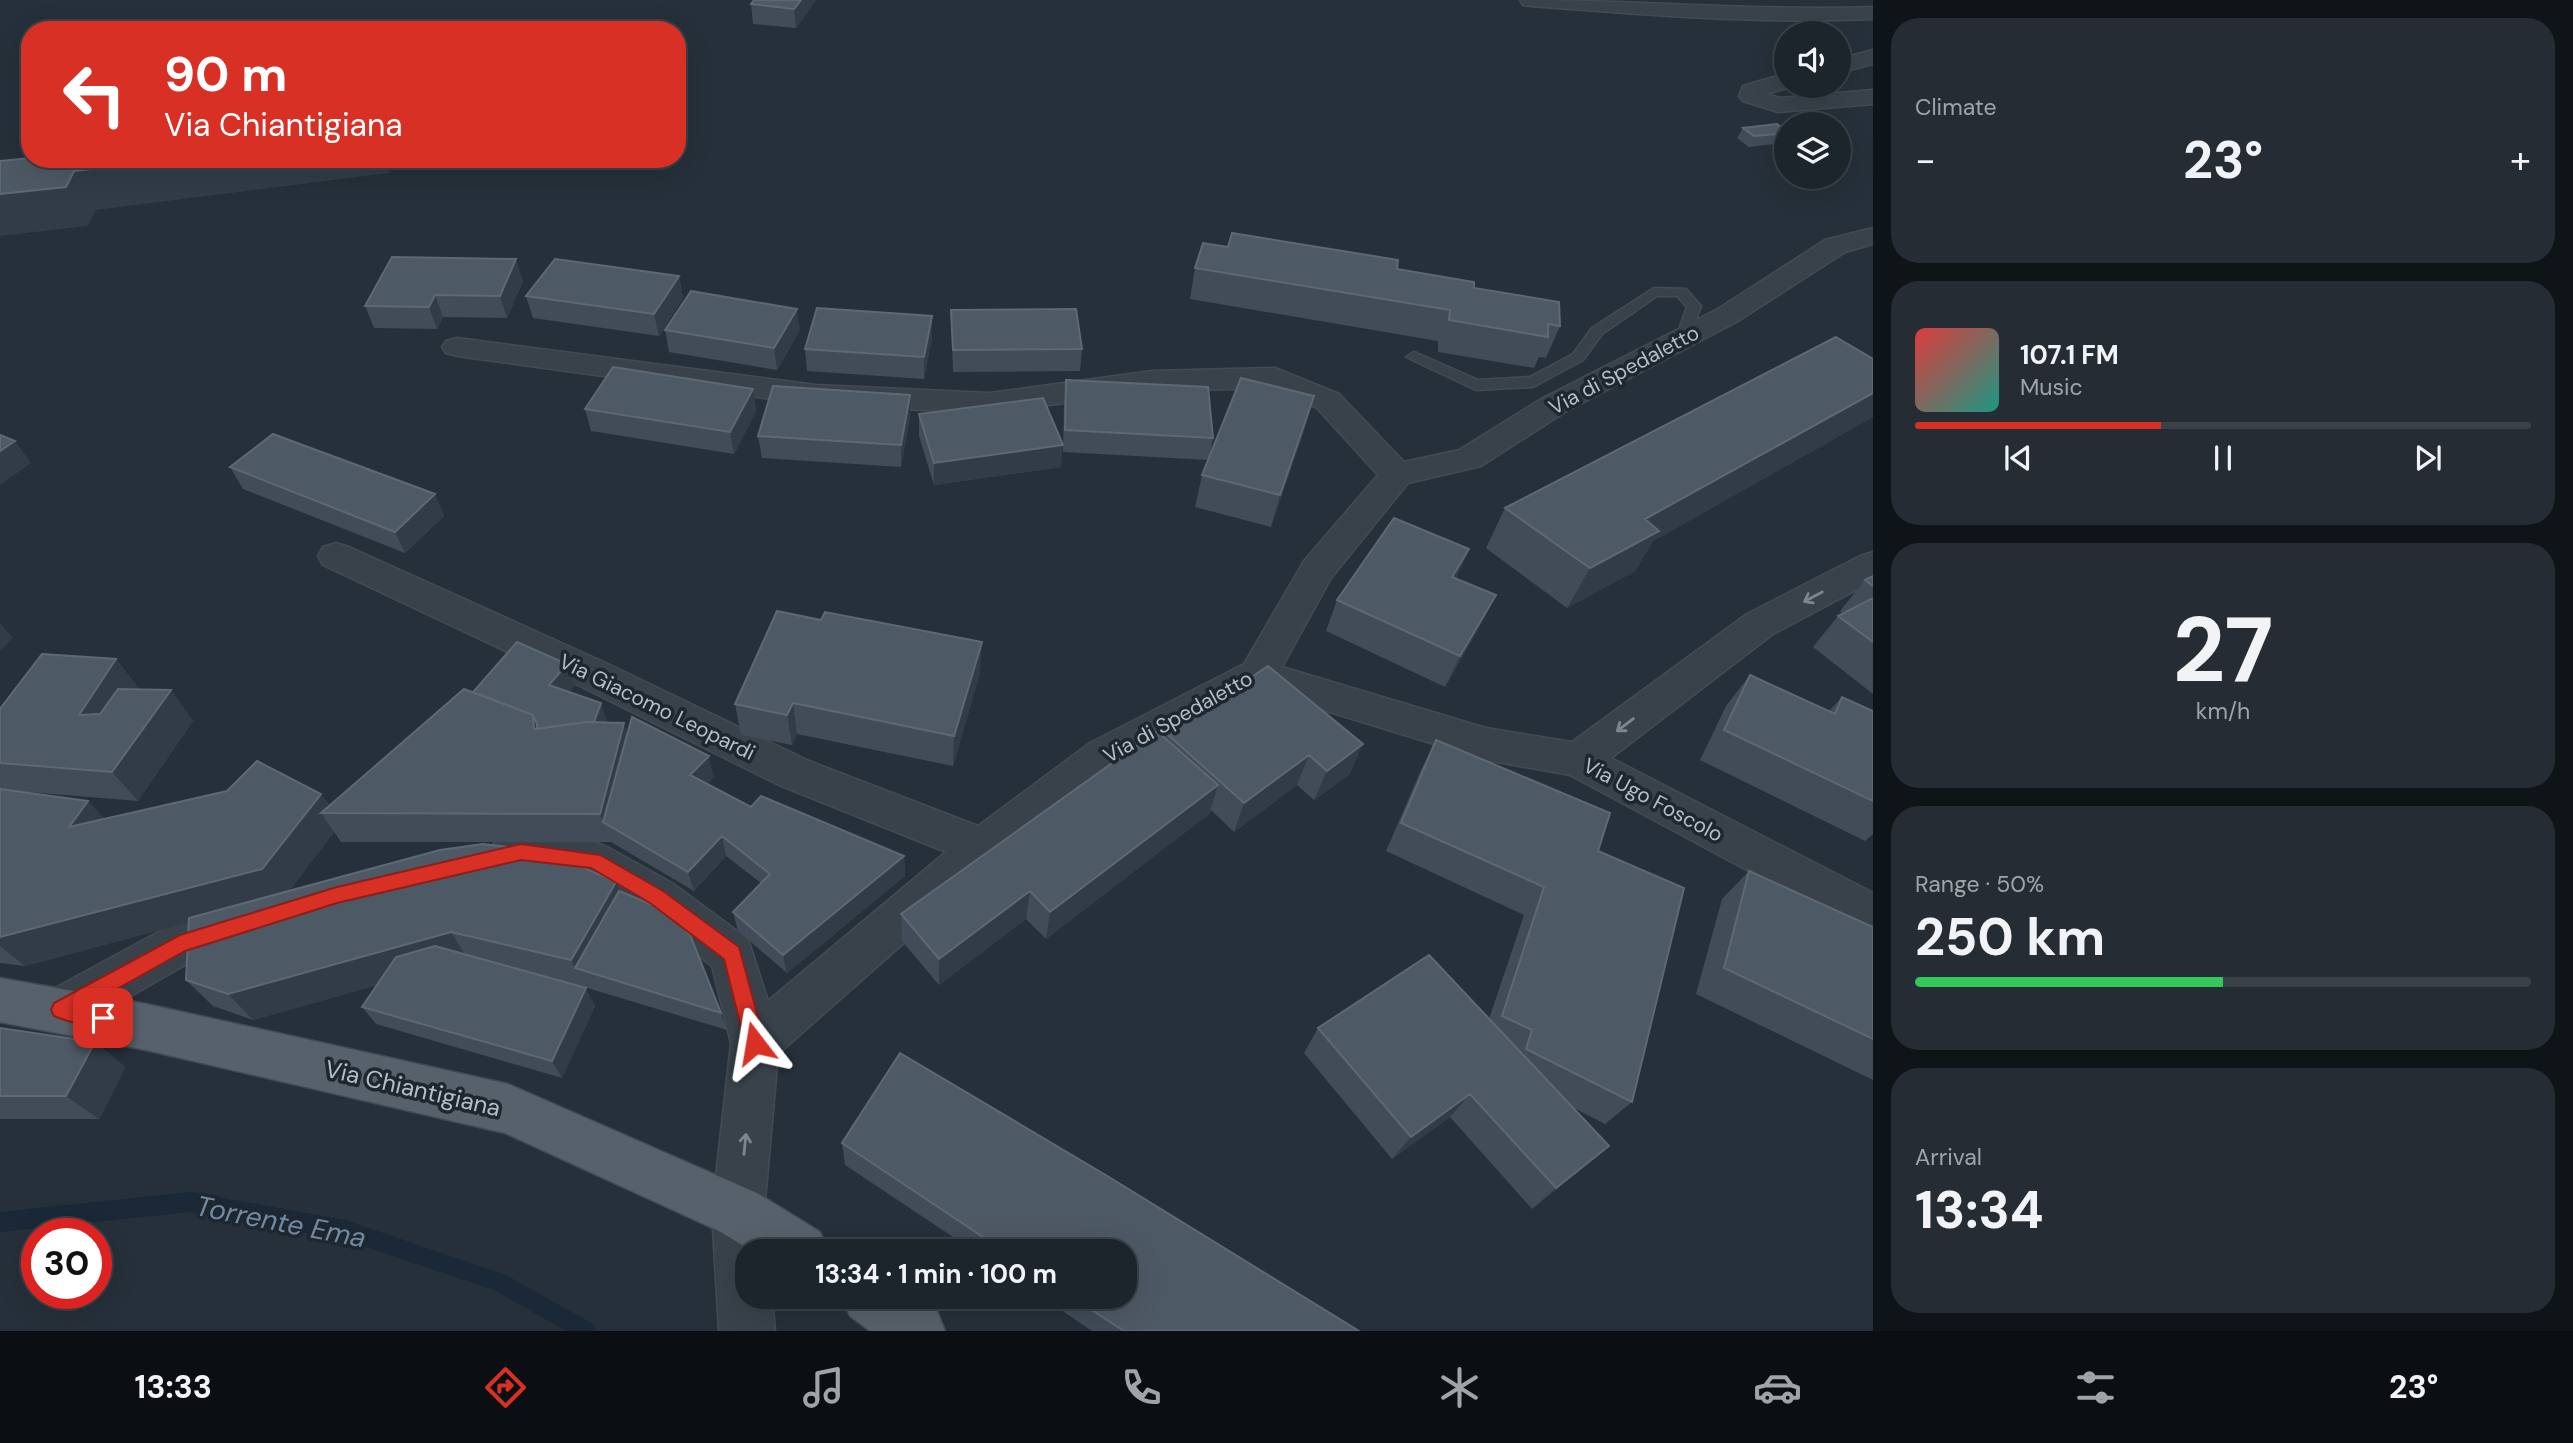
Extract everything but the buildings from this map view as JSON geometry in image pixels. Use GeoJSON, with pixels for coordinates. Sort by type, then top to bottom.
{"type":"FeatureCollection","features":[{"type":"Feature","properties":{"kind":"main road","name":"Via Chiantigiana"},"geometry":{"type":"LineString","coordinates":[[0,1000],[61,1010],[508,1109],[738,1212],[782,1239]]}},
{"type":"Feature","properties":{"kind":"main road"},"geometry":{"type":"LineString","coordinates":[[886,1309],[917,1331]]}},
{"type":"Feature","properties":{"kind":"street"},"geometry":{"type":"LineString","coordinates":[[1531,0],[1658,10],[1802,16],[1873,13]]}},
{"type":"Feature","properties":{"kind":"street"},"geometry":{"type":"LineString","coordinates":[[1851,63],[1873,57]]}},
{"type":"Feature","properties":{"kind":"street"},"geometry":{"type":"LineString","coordinates":[[1774,83],[1751,91],[1751,96],[1778,105],[1873,97]]}},
{"type":"Feature","properties":{"kind":"street","name":"Via di Spedaletto"},"geometry":{"type":"LineString","coordinates":[[755,1043],[983,847],[1104,755],[1258,675],[1317,570],[1397,475],[1469,458],[1554,405],[1728,315],[1836,246],[1873,236]]}},
{"type":"Feature","properties":{"kind":"street"},"geometry":{"type":"LineString","coordinates":[[457,347],[816,395],[990,403],[1152,381],[1275,378],[1328,401],[1397,475]]}},
{"type":"Feature","properties":{"kind":"street","name":"Via Giacomo Leopardi"},"geometry":{"type":"LineString","coordinates":[[336,556],[594,675],[794,774],[983,847]]}},
{"type":"Feature","properties":{"kind":"street"},"geometry":{"type":"LineString","coordinates":[[1578,760],[1760,624],[1873,565]]}},
{"type":"Feature","properties":{"kind":"street","name":"Via Ugo Foscolo"},"geometry":{"type":"LineString","coordinates":[[1258,675],[1486,744],[1578,760],[1873,915]]}},
{"type":"Feature","properties":{"kind":"street"},"geometry":{"type":"LineString","coordinates":[[468,864],[521,852],[594,861],[656,897],[732,954],[755,1043],[738,1212],[747,1331]]}},
{"type":"Feature","properties":{"kind":"street"},"geometry":{"type":"LineString","coordinates":[[61,1010],[180,944],[272,915]]}},
{"type":"Feature","properties":{"kind":"lane"},"geometry":{"type":"LineString","coordinates":[[1414,357],[1476,384],[1533,382],[1578,357],[1597,331],[1654,292],[1681,292],[1694,306],[1683,338]]}},
{"type":"Feature","properties":{"kind":"waterway","name":"Torrente Ema"},"geometry":{"type":"LineString","coordinates":[[0,1222],[190,1202],[345,1230],[499,1282],[586,1331]]}},
{"type":"Feature","properties":{"kind":"route"},"geometry":{"type":"LineString","coordinates":[[103,1018],[61,1010],[180,944],[337,895],[521,852],[594,861],[656,897],[732,954],[755,1043]]}}]}
